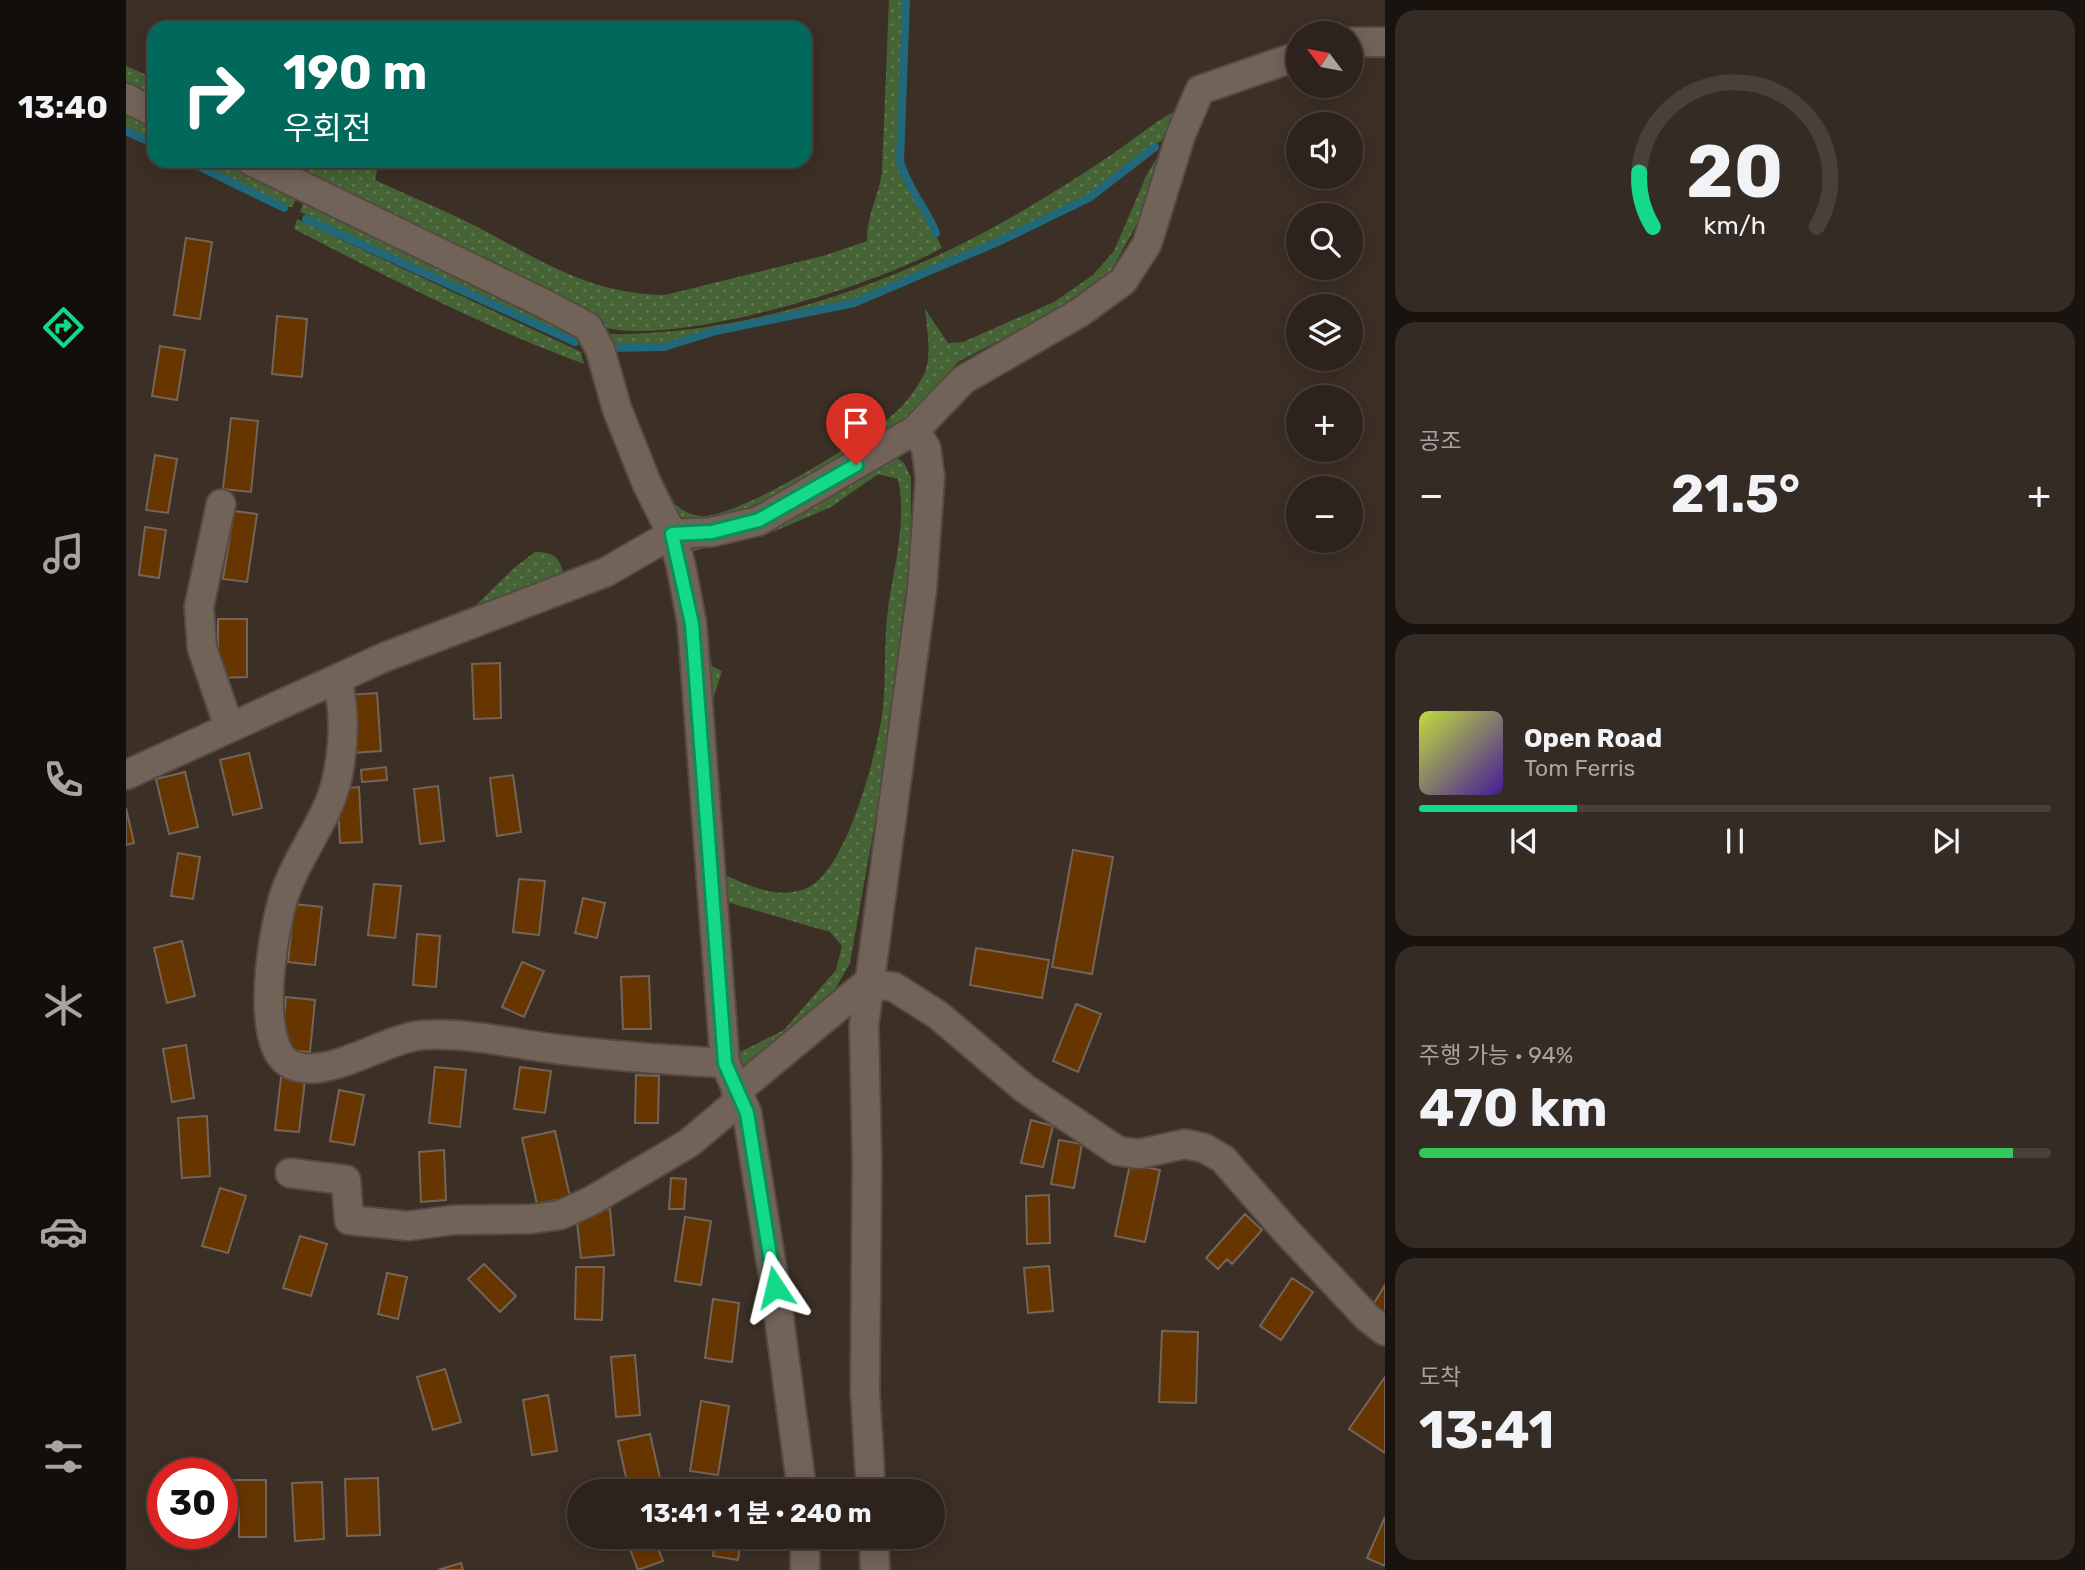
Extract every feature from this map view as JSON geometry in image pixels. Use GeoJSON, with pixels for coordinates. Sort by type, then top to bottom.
{"type":"FeatureCollection","features":[{"type":"Feature","properties":{"kind":"street"},"geometry":{"type":"LineString","coordinates":[[1363,42],[1385,42]]}},
{"type":"Feature","properties":{"kind":"street"},"geometry":{"type":"LineString","coordinates":[[126,775],[385,657],[606,572],[672,534],[712,532],[759,520],[791,504],[915,430],[963,380],[1079,313],[1123,281],[1147,244],[1181,134],[1200,90],[1286,60]]}},
{"type":"Feature","properties":{"kind":"street"},"geometry":{"type":"LineString","coordinates":[[126,98],[147,108]]}},
{"type":"Feature","properties":{"kind":"street"},"geometry":{"type":"LineString","coordinates":[[265,168],[588,327],[600,349],[632,449],[672,534],[692,624],[725,1063],[747,1113],[775,1287],[801,1479]]}},
{"type":"Feature","properties":{"kind":"street"},"geometry":{"type":"LineString","coordinates":[[870,1479],[865,1391],[867,1163],[864,1025],[867,984],[903,749],[922,589],[930,477],[926,448],[915,430]]}},
{"type":"Feature","properties":{"kind":"street"},"geometry":{"type":"LineString","coordinates":[[220,504],[199,607],[202,648],[229,727]]}},
{"type":"Feature","properties":{"kind":"street"},"geometry":{"type":"LineString","coordinates":[[337,679],[342,699],[338,775],[328,808],[289,882],[277,914],[268,1015],[275,1047],[282,1060],[294,1067],[309,1068],[342,1062],[363,1052],[423,1035],[622,1058],[725,1063]]}},
{"type":"Feature","properties":{"kind":"street"},"geometry":{"type":"LineString","coordinates":[[290,1173],[346,1180],[349,1220],[408,1226],[453,1220],[560,1215],[591,1201],[689,1143],[738,1096],[867,984],[894,987],[938,1015],[1024,1088],[1118,1152],[1139,1154],[1185,1144],[1204,1148],[1223,1159],[1368,1318],[1385,1331]]}},
{"type":"Feature","properties":{"kind":"street"},"geometry":{"type":"LineString","coordinates":[[805,1549],[805,1570]]}},
{"type":"Feature","properties":{"kind":"street"},"geometry":{"type":"LineString","coordinates":[[874,1549],[875,1570]]}},
{"type":"Feature","properties":{"kind":"green space"},"geometry":{"type":"Polygon","coordinates":[[[889,0],[904,0],[898,161],[901,174],[926,214],[942,248],[875,278],[791,305],[667,330],[628,331],[595,326],[577,304],[283,168],[378,168],[375,180],[468,222],[538,260],[578,278],[619,290],[665,295],[826,255],[867,241],[868,223],[882,172],[889,0]]]}},
{"type":"Feature","properties":{"kind":"green space"},"geometry":{"type":"Polygon","coordinates":[[[126,66],[147,75],[147,100],[126,89],[126,66]]]}},
{"type":"Feature","properties":{"kind":"green space"},"geometry":{"type":"Polygon","coordinates":[[[126,107],[147,118],[147,138],[126,128],[126,107]]]}},
{"type":"Feature","properties":{"kind":"green space"},"geometry":{"type":"Polygon","coordinates":[[[1175,111],[1165,138],[1087,196],[925,272],[853,301],[716,329],[664,346],[602,345],[595,334],[651,333],[707,327],[817,302],[871,283],[924,262],[1024,210],[1092,168],[1175,111]]]}},
{"type":"Feature","properties":{"kind":"green space"},"geometry":{"type":"Polygon","coordinates":[[[1163,148],[1143,213],[1106,280],[1080,299],[958,362],[922,404],[899,424],[779,494],[739,512],[698,523],[672,519],[666,496],[678,507],[692,514],[703,516],[721,513],[773,490],[832,457],[896,412],[914,391],[925,371],[928,344],[925,309],[948,343],[963,342],[1054,302],[1093,275],[1114,251],[1147,174],[1163,148]]]}},
{"type":"Feature","properties":{"kind":"green space"},"geometry":{"type":"Polygon","coordinates":[[[207,168],[247,168],[299,193],[292,207],[207,168]]]}},
{"type":"Feature","properties":{"kind":"green space"},"geometry":{"type":"Polygon","coordinates":[[[306,196],[561,316],[575,340],[300,212],[306,196]]]}},
{"type":"Feature","properties":{"kind":"green space"},"geometry":{"type":"Polygon","coordinates":[[[297,219],[581,352],[584,364],[473,318],[365,266],[294,229],[297,219]]]}},
{"type":"Feature","properties":{"kind":"green space"},"geometry":{"type":"Polygon","coordinates":[[[890,453],[904,463],[911,477],[911,545],[889,743],[850,963],[833,993],[741,1077],[734,1055],[784,1030],[836,970],[842,946],[830,932],[720,900],[717,871],[762,890],[786,893],[798,891],[809,887],[823,875],[848,832],[868,777],[883,708],[887,617],[900,530],[901,496],[898,479],[878,474],[831,507],[775,531],[741,537],[691,552],[712,666],[722,671],[705,724],[681,542],[890,453]]]}},
{"type":"Feature","properties":{"kind":"green space"},"geometry":{"type":"Polygon","coordinates":[[[535,552],[556,557],[564,576],[469,612],[514,568],[535,552]]]}},
{"type":"Feature","properties":{"kind":"building"},"geometry":{"type":"Polygon","coordinates":[[[186,238],[212,242],[200,319],[174,315],[186,238]]]}},
{"type":"Feature","properties":{"kind":"building"},"geometry":{"type":"Polygon","coordinates":[[[277,316],[307,319],[302,377],[272,374],[277,316]]]}},
{"type":"Feature","properties":{"kind":"building"},"geometry":{"type":"Polygon","coordinates":[[[160,346],[185,350],[177,400],[152,396],[160,346]]]}},
{"type":"Feature","properties":{"kind":"building"},"geometry":{"type":"Polygon","coordinates":[[[231,418],[258,421],[251,492],[223,489],[231,418]]]}},
{"type":"Feature","properties":{"kind":"building"},"geometry":{"type":"Polygon","coordinates":[[[155,455],[177,459],[168,513],[146,510],[155,455]]]}},
{"type":"Feature","properties":{"kind":"building"},"geometry":{"type":"Polygon","coordinates":[[[234,511],[257,514],[247,582],[223,579],[234,511]]]}},
{"type":"Feature","properties":{"kind":"building"},"geometry":{"type":"Polygon","coordinates":[[[145,527],[166,530],[159,578],[139,575],[145,527]]]}},
{"type":"Feature","properties":{"kind":"building"},"geometry":{"type":"Polygon","coordinates":[[[218,619],[247,619],[247,677],[218,678],[218,619]]]}},
{"type":"Feature","properties":{"kind":"building"},"geometry":{"type":"Polygon","coordinates":[[[500,663],[501,718],[474,719],[472,664],[500,663]]]}},
{"type":"Feature","properties":{"kind":"building"},"geometry":{"type":"Polygon","coordinates":[[[377,693],[381,751],[351,753],[348,695],[377,693]]]}},
{"type":"Feature","properties":{"kind":"building"},"geometry":{"type":"Polygon","coordinates":[[[249,753],[262,808],[233,815],[220,760],[249,753]]]}},
{"type":"Feature","properties":{"kind":"building"},"geometry":{"type":"Polygon","coordinates":[[[386,767],[387,780],[362,782],[361,770],[386,767]]]}},
{"type":"Feature","properties":{"kind":"building"},"geometry":{"type":"Polygon","coordinates":[[[185,772],[198,827],[169,834],[156,779],[185,772]]]}},
{"type":"Feature","properties":{"kind":"building"},"geometry":{"type":"Polygon","coordinates":[[[513,775],[521,832],[497,836],[490,778],[513,775]]]}},
{"type":"Feature","properties":{"kind":"building"},"geometry":{"type":"Polygon","coordinates":[[[438,786],[444,841],[420,844],[414,789],[438,786]]]}},
{"type":"Feature","properties":{"kind":"building"},"geometry":{"type":"Polygon","coordinates":[[[359,787],[362,842],[340,843],[337,789],[359,787]]]}},
{"type":"Feature","properties":{"kind":"building"},"geometry":{"type":"Polygon","coordinates":[[[126,808],[134,843],[126,845],[126,808]]]}},
{"type":"Feature","properties":{"kind":"building"},"geometry":{"type":"Polygon","coordinates":[[[1073,850],[1113,857],[1092,974],[1052,967],[1073,850]]]}},
{"type":"Feature","properties":{"kind":"building"},"geometry":{"type":"Polygon","coordinates":[[[178,853],[200,857],[193,899],[171,896],[178,853]]]}},
{"type":"Feature","properties":{"kind":"building"},"geometry":{"type":"Polygon","coordinates":[[[519,879],[545,881],[539,935],[513,932],[519,879]]]}},
{"type":"Feature","properties":{"kind":"building"},"geometry":{"type":"Polygon","coordinates":[[[374,884],[401,886],[395,938],[368,935],[374,884]]]}},
{"type":"Feature","properties":{"kind":"building"},"geometry":{"type":"Polygon","coordinates":[[[583,898],[605,903],[597,938],[575,933],[583,898]]]}},
{"type":"Feature","properties":{"kind":"building"},"geometry":{"type":"Polygon","coordinates":[[[294,904],[322,907],[315,965],[288,962],[294,904]]]}},
{"type":"Feature","properties":{"kind":"building"},"geometry":{"type":"Polygon","coordinates":[[[417,934],[440,936],[436,987],[413,985],[417,934]]]}},
{"type":"Feature","properties":{"kind":"building"},"geometry":{"type":"Polygon","coordinates":[[[182,941],[195,996],[167,1003],[154,948],[182,941]]]}},
{"type":"Feature","properties":{"kind":"building"},"geometry":{"type":"Polygon","coordinates":[[[976,948],[1049,960],[1042,998],[970,985],[976,948]]]}},
{"type":"Feature","properties":{"kind":"building"},"geometry":{"type":"Polygon","coordinates":[[[522,962],[544,971],[524,1017],[502,1007],[522,962]]]}},
{"type":"Feature","properties":{"kind":"building"},"geometry":{"type":"Polygon","coordinates":[[[649,976],[651,1029],[623,1029],[621,977],[649,976]]]}},
{"type":"Feature","properties":{"kind":"building"},"geometry":{"type":"Polygon","coordinates":[[[286,997],[315,1000],[310,1052],[281,1050],[286,997]]]}},
{"type":"Feature","properties":{"kind":"building"},"geometry":{"type":"Polygon","coordinates":[[[1076,1004],[1101,1014],[1078,1072],[1053,1061],[1076,1004]]]}},
{"type":"Feature","properties":{"kind":"building"},"geometry":{"type":"Polygon","coordinates":[[[186,1045],[194,1098],[172,1102],[163,1049],[186,1045]]]}},
{"type":"Feature","properties":{"kind":"building"},"geometry":{"type":"Polygon","coordinates":[[[435,1067],[466,1070],[460,1127],[429,1123],[435,1067]]]}},
{"type":"Feature","properties":{"kind":"building"},"geometry":{"type":"Polygon","coordinates":[[[520,1067],[551,1071],[545,1113],[514,1109],[520,1067]]]}},
{"type":"Feature","properties":{"kind":"building"},"geometry":{"type":"Polygon","coordinates":[[[636,1075],[659,1076],[658,1123],[635,1123],[636,1075]]]}},
{"type":"Feature","properties":{"kind":"building"},"geometry":{"type":"Polygon","coordinates":[[[281,1077],[305,1080],[299,1132],[275,1130],[281,1077]]]}},
{"type":"Feature","properties":{"kind":"building"},"geometry":{"type":"Polygon","coordinates":[[[339,1090],[364,1095],[354,1145],[330,1141],[339,1090]]]}},
{"type":"Feature","properties":{"kind":"building"},"geometry":{"type":"Polygon","coordinates":[[[207,1116],[210,1176],[182,1178],[178,1118],[207,1116]]]}},
{"type":"Feature","properties":{"kind":"building"},"geometry":{"type":"Polygon","coordinates":[[[1031,1120],[1053,1126],[1043,1167],[1021,1163],[1031,1120]]]}},
{"type":"Feature","properties":{"kind":"building"},"geometry":{"type":"Polygon","coordinates":[[[555,1131],[570,1197],[537,1204],[522,1138],[555,1131]]]}},
{"type":"Feature","properties":{"kind":"building"},"geometry":{"type":"Polygon","coordinates":[[[1059,1140],[1082,1144],[1074,1188],[1051,1184],[1059,1140]]]}},
{"type":"Feature","properties":{"kind":"building"},"geometry":{"type":"Polygon","coordinates":[[[444,1150],[446,1200],[421,1202],[419,1152],[444,1150]]]}},
{"type":"Feature","properties":{"kind":"building"},"geometry":{"type":"Polygon","coordinates":[[[1130,1164],[1160,1170],[1145,1242],[1115,1236],[1130,1164]]]}},
{"type":"Feature","properties":{"kind":"building"},"geometry":{"type":"Polygon","coordinates":[[[671,1178],[686,1179],[684,1209],[669,1209],[671,1178]]]}},
{"type":"Feature","properties":{"kind":"building"},"geometry":{"type":"Polygon","coordinates":[[[220,1188],[246,1196],[228,1253],[202,1246],[220,1188]]]}},
{"type":"Feature","properties":{"kind":"building"},"geometry":{"type":"Polygon","coordinates":[[[1049,1195],[1050,1243],[1027,1244],[1026,1196],[1049,1195]]]}},
{"type":"Feature","properties":{"kind":"building"},"geometry":{"type":"Polygon","coordinates":[[[610,1209],[614,1255],[581,1258],[576,1213],[610,1209]]]}},
{"type":"Feature","properties":{"kind":"building"},"geometry":{"type":"Polygon","coordinates":[[[1245,1214],[1262,1230],[1232,1264],[1227,1259],[1218,1269],[1206,1258],[1245,1214]]]}},
{"type":"Feature","properties":{"kind":"building"},"geometry":{"type":"Polygon","coordinates":[[[685,1217],[711,1221],[701,1285],[675,1281],[685,1217]]]}},
{"type":"Feature","properties":{"kind":"building"},"geometry":{"type":"Polygon","coordinates":[[[300,1236],[327,1244],[311,1296],[283,1288],[300,1236]]]}},
{"type":"Feature","properties":{"kind":"building"},"geometry":{"type":"Polygon","coordinates":[[[484,1264],[516,1296],[500,1312],[468,1279],[484,1264]]]}},
{"type":"Feature","properties":{"kind":"building"},"geometry":{"type":"Polygon","coordinates":[[[1049,1266],[1053,1311],[1028,1313],[1024,1268],[1049,1266]]]}},
{"type":"Feature","properties":{"kind":"building"},"geometry":{"type":"Polygon","coordinates":[[[576,1267],[604,1267],[602,1320],[575,1319],[576,1267]]]}},
{"type":"Feature","properties":{"kind":"building"},"geometry":{"type":"Polygon","coordinates":[[[387,1273],[407,1277],[398,1319],[378,1314],[387,1273]]]}},
{"type":"Feature","properties":{"kind":"building"},"geometry":{"type":"Polygon","coordinates":[[[1292,1278],[1313,1292],[1281,1340],[1260,1326],[1292,1278]]]}},
{"type":"Feature","properties":{"kind":"building"},"geometry":{"type":"Polygon","coordinates":[[[1385,1285],[1385,1312],[1373,1305],[1385,1285]]]}},
{"type":"Feature","properties":{"kind":"building"},"geometry":{"type":"Polygon","coordinates":[[[713,1299],[739,1303],[732,1362],[705,1358],[713,1299]]]}},
{"type":"Feature","properties":{"kind":"building"},"geometry":{"type":"Polygon","coordinates":[[[1162,1331],[1198,1332],[1196,1403],[1159,1402],[1162,1331]]]}},
{"type":"Feature","properties":{"kind":"building"},"geometry":{"type":"Polygon","coordinates":[[[635,1355],[640,1415],[616,1417],[611,1357],[635,1355]]]}},
{"type":"Feature","properties":{"kind":"building"},"geometry":{"type":"Polygon","coordinates":[[[445,1369],[461,1422],[433,1430],[417,1377],[445,1369]]]}},
{"type":"Feature","properties":{"kind":"building"},"geometry":{"type":"Polygon","coordinates":[[[1385,1377],[1385,1453],[1349,1429],[1385,1377]]]}},
{"type":"Feature","properties":{"kind":"building"},"geometry":{"type":"Polygon","coordinates":[[[548,1395],[557,1451],[532,1455],[523,1400],[548,1395]]]}},
{"type":"Feature","properties":{"kind":"building"},"geometry":{"type":"Polygon","coordinates":[[[701,1401],[729,1406],[718,1475],[690,1471],[701,1401]]]}},
{"type":"Feature","properties":{"kind":"building"},"geometry":{"type":"Polygon","coordinates":[[[650,1434],[660,1479],[626,1479],[618,1441],[650,1434]]]}},
{"type":"Feature","properties":{"kind":"building"},"geometry":{"type":"Polygon","coordinates":[[[378,1478],[380,1535],[347,1536],[345,1479],[378,1478]]]}},
{"type":"Feature","properties":{"kind":"building"},"geometry":{"type":"Polygon","coordinates":[[[238,1480],[266,1480],[266,1537],[239,1537],[238,1480]]]}},
{"type":"Feature","properties":{"kind":"building"},"geometry":{"type":"Polygon","coordinates":[[[322,1482],[324,1539],[295,1541],[292,1483],[322,1482]]]}},
{"type":"Feature","properties":{"kind":"building"},"geometry":{"type":"Polygon","coordinates":[[[1385,1517],[1385,1566],[1367,1558],[1385,1517]]]}},
{"type":"Feature","properties":{"kind":"building"},"geometry":{"type":"Polygon","coordinates":[[[630,1549],[658,1549],[663,1561],[638,1570],[630,1549]]]}},
{"type":"Feature","properties":{"kind":"building"},"geometry":{"type":"Polygon","coordinates":[[[714,1549],[739,1549],[738,1560],[713,1556],[714,1549]]]}},
{"type":"Feature","properties":{"kind":"building"},"geometry":{"type":"Polygon","coordinates":[[[461,1563],[463,1570],[438,1570],[461,1563]]]}},
{"type":"Feature","properties":{"kind":"waterway"},"geometry":{"type":"LineString","coordinates":[[906,0],[900,161],[907,180],[936,233]]}},
{"type":"Feature","properties":{"kind":"waterway"},"geometry":{"type":"LineString","coordinates":[[126,131],[147,141]]}},
{"type":"Feature","properties":{"kind":"waterway"},"geometry":{"type":"LineString","coordinates":[[611,348],[664,347],[716,331],[854,303],[1000,241],[1089,198],[1155,147]]}},
{"type":"Feature","properties":{"kind":"waterway"},"geometry":{"type":"LineString","coordinates":[[202,168],[284,208]]}},
{"type":"Feature","properties":{"kind":"waterway"},"geometry":{"type":"LineString","coordinates":[[306,219],[575,342]]}},
{"type":"Feature","properties":{"kind":"route"},"geometry":{"type":"LineString","coordinates":[[775,1287],[747,1113],[725,1063],[692,624],[672,534],[733,529],[759,520],[782,510],[856,465]]}}]}
